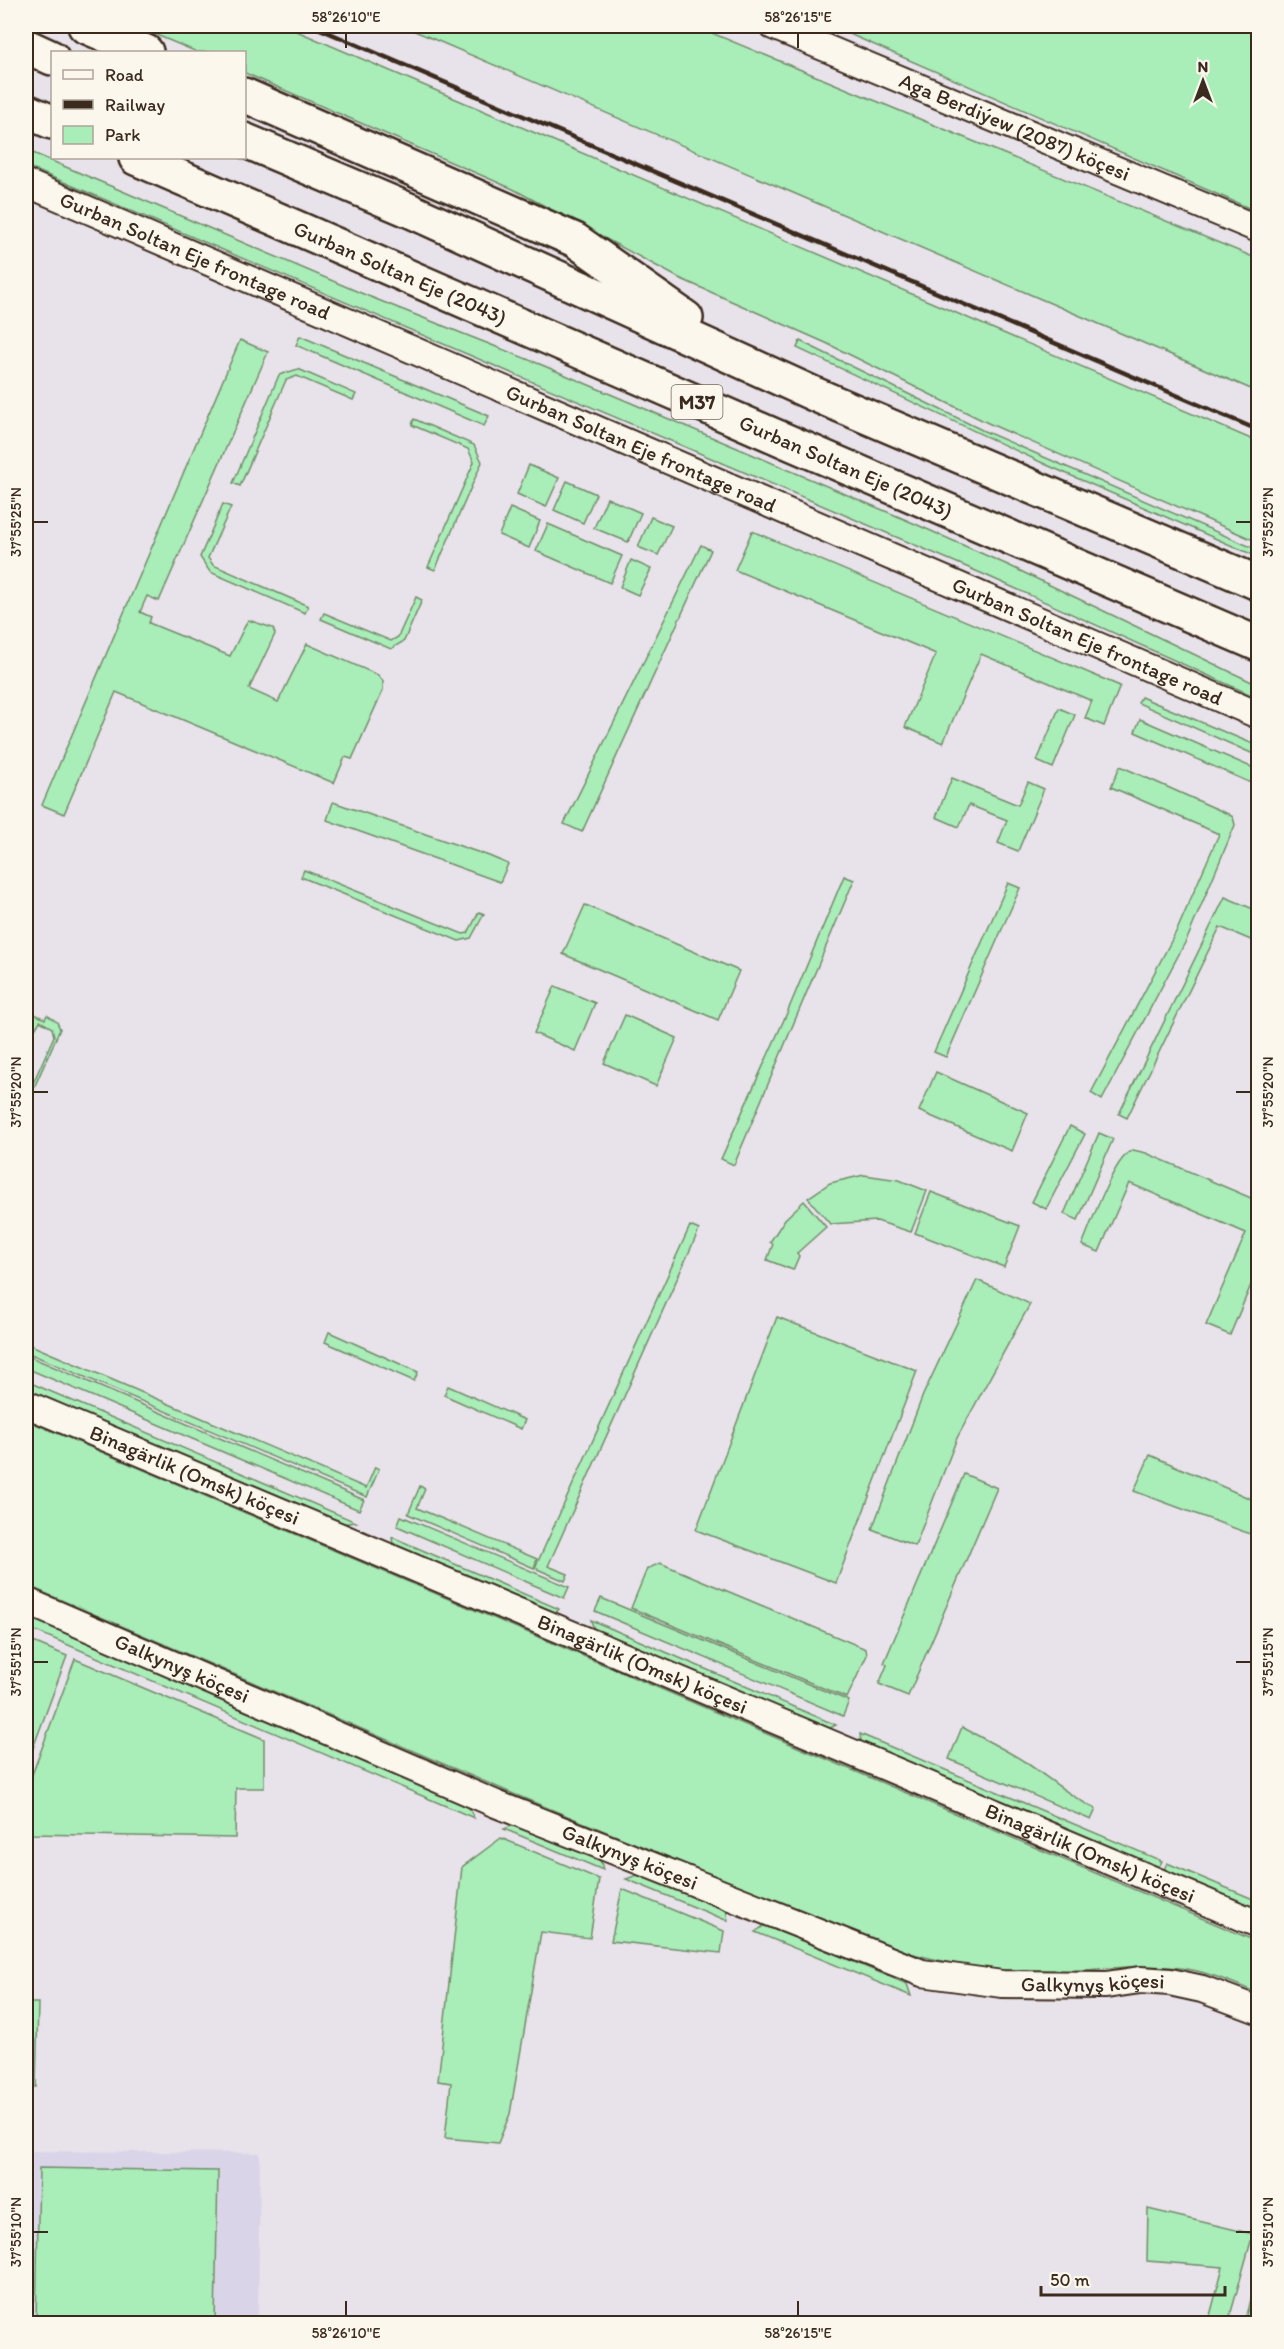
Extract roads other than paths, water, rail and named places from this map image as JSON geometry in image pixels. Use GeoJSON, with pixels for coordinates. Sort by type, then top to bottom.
{"type":"FeatureCollection","features":[{"type":"Feature","properties":{"kind":"highway"},"geometry":{"type":"LineString","coordinates":[[84,26],[144,51]]}},
{"type":"Feature","properties":{"kind":"highway"},"geometry":{"type":"LineString","coordinates":[[26,46],[51,58]]}},
{"type":"Feature","properties":{"kind":"highway"},"geometry":{"type":"LineString","coordinates":[[246,96],[575,240],[748,362]]}},
{"type":"Feature","properties":{"kind":"highway"},"geometry":{"type":"LineString","coordinates":[[26,111],[51,122]]}},
{"type":"Feature","properties":{"kind":"highway"},"geometry":{"type":"LineString","coordinates":[[246,141],[422,216],[748,362],[814,394],[1258,583]]}},
{"type":"Feature","properties":{"kind":"highway","name":"Gurban Soltan Eje (2043)"},"geometry":{"type":"LineString","coordinates":[[138,159],[1258,644]]}},
{"type":"Feature","properties":{"kind":"street","name":"Aga Berdiýew (2087) köçesi"},"geometry":{"type":"LineString","coordinates":[[773,26],[1258,229]]}},
{"type":"Feature","properties":{"kind":"street","name":"Gurban Soltan Eje frontage road"},"geometry":{"type":"LineString","coordinates":[[26,183],[1258,715]]}},
{"type":"Feature","properties":{"kind":"street","name":"Binagärlik (Omsk) köçesi"},"geometry":{"type":"LineString","coordinates":[[26,1404],[1258,1924]]}},
{"type":"Feature","properties":{"kind":"street","name":"Galkynyş köçesi"},"geometry":{"type":"LineString","coordinates":[[26,1601],[496,1804],[922,1973],[1002,1984],[1106,1985],[1140,1980],[1170,1982],[1202,1989],[1258,2010]]}},
{"type":"Feature","properties":{"kind":"railway"},"geometry":{"type":"LineString","coordinates":[[313,26],[1258,430]]}}]}
